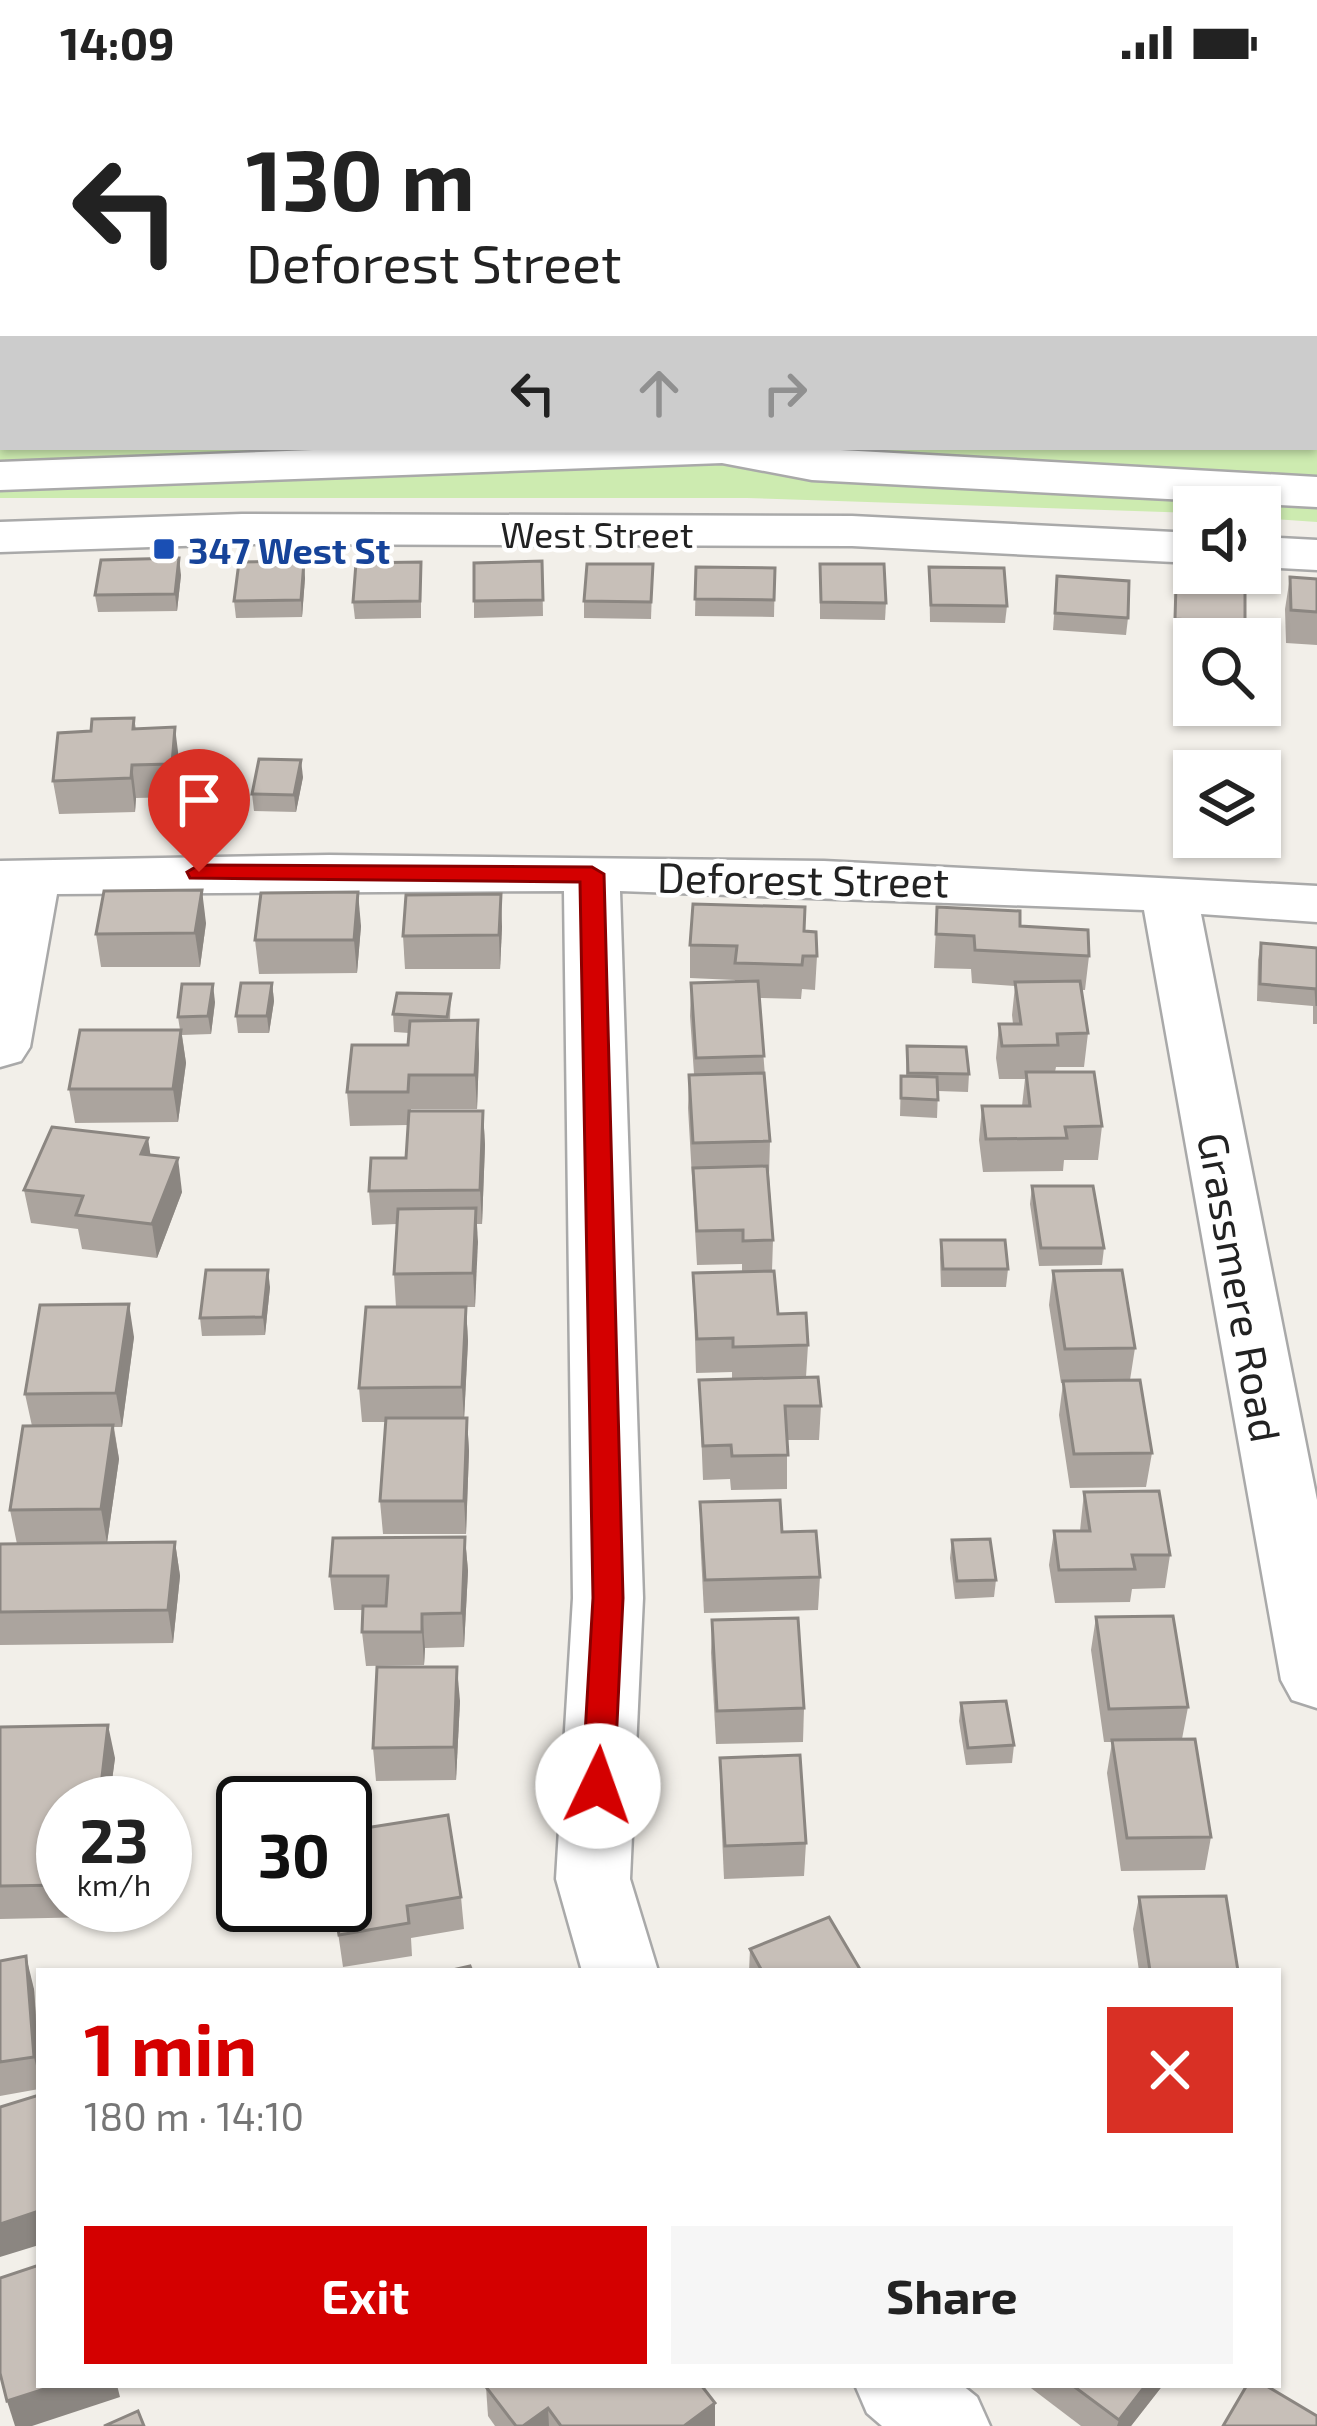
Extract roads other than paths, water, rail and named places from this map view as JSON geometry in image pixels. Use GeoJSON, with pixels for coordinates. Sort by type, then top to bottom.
{"type":"FeatureCollection","features":[{"type":"Feature","properties":{"kind":"street"},"geometry":{"type":"LineString","coordinates":[[0,476],[674,450]]}},
{"type":"Feature","properties":{"kind":"street"},"geometry":{"type":"LineString","coordinates":[[736,450],[812,466],[1317,492]]}},
{"type":"Feature","properties":{"kind":"street","name":"West Street"},"geometry":{"type":"LineString","coordinates":[[0,537],[242,530],[852,531],[1173,547]]}},
{"type":"Feature","properties":{"kind":"street"},"geometry":{"type":"LineString","coordinates":[[1281,553],[1317,555]]}},
{"type":"Feature","properties":{"kind":"street","name":"Deforest Street"},"geometry":{"type":"LineString","coordinates":[[16,878],[199,872],[918,879],[1317,904]]}},
{"type":"Feature","properties":{"kind":"street"},"geometry":{"type":"LineString","coordinates":[[592,874],[608,1598],[593,1879],[619,1968]]}},
{"type":"Feature","properties":{"kind":"street"},"geometry":{"type":"LineString","coordinates":[[0,1047],[16,878]]}},
{"type":"Feature","properties":{"kind":"street","name":"Grassmere Road"},"geometry":{"type":"LineString","coordinates":[[1169,893],[1291,1426],[1317,1680]]}},
{"type":"Feature","properties":{"kind":"street"},"geometry":{"type":"LineString","coordinates":[[901,2388],[946,2426]]}},
{"type":"Feature","properties":{"kind":"place","name":"347 West St"},"geometry":{"type":"Point","coordinates":[164,549]}}]}
